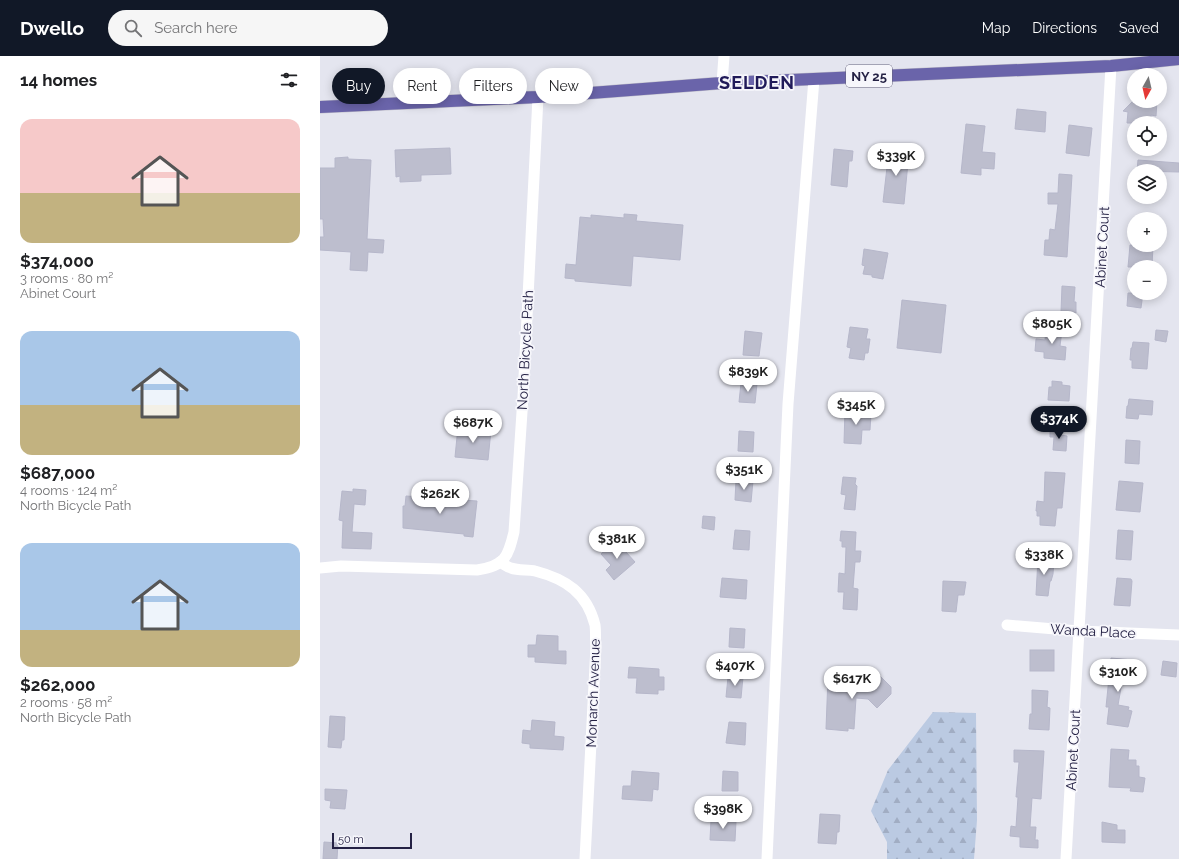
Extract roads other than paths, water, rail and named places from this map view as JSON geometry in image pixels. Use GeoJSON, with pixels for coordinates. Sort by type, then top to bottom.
{"type":"FeatureCollection","features":[{"type":"Feature","properties":{"kind":"main road","name":"NY 25"},"geometry":{"type":"LineString","coordinates":[[593,93],[722,83],[1111,66],[1127,60],[1179,59]]}},
{"type":"Feature","properties":{"kind":"main road","name":"NY 25"},"geometry":{"type":"LineString","coordinates":[[320,107],[535,97]]}},
{"type":"Feature","properties":{"kind":"street"},"geometry":{"type":"LineString","coordinates":[[722,83],[724,56]]}},
{"type":"Feature","properties":{"kind":"street","name":"Abinet Court"},"geometry":{"type":"LineString","coordinates":[[1066,859],[1111,66]]}},
{"type":"Feature","properties":{"kind":"street"},"geometry":{"type":"LineString","coordinates":[[767,859],[788,404],[814,80]]}},
{"type":"Feature","properties":{"kind":"street","name":"North Bicycle Path"},"geometry":{"type":"LineString","coordinates":[[500,562],[509,551],[514,532],[523,397],[538,104]]}},
{"type":"Feature","properties":{"kind":"street"},"geometry":{"type":"LineString","coordinates":[[320,568],[341,566],[478,570],[492,568],[500,562]]}},
{"type":"Feature","properties":{"kind":"street","name":"Monarch Avenue"},"geometry":{"type":"LineString","coordinates":[[500,562],[511,568],[533,570],[554,576],[567,584],[581,594],[589,609],[595,626],[596,646],[585,859]]}},
{"type":"Feature","properties":{"kind":"street","name":"Wanda Place"},"geometry":{"type":"LineString","coordinates":[[1007,625],[1079,631],[1179,635]]}},
{"type":"Feature","properties":{"kind":"district","name":"SELDEN"},"geometry":{"type":"Point","coordinates":[757,83]}}]}
